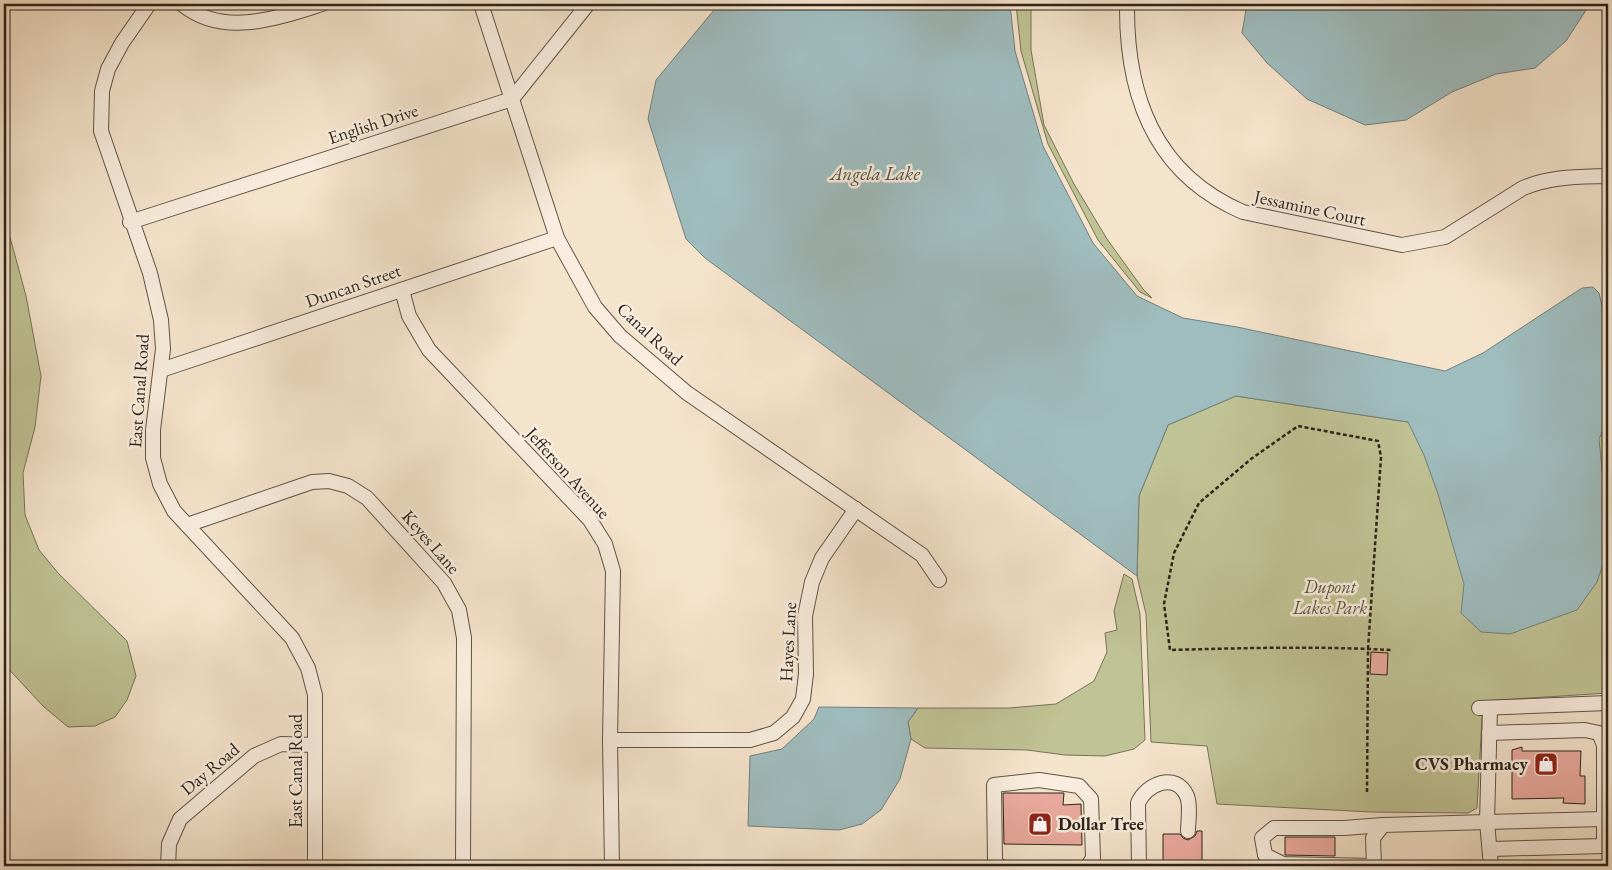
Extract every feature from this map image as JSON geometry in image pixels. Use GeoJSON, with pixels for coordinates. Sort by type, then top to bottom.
{"type":"FeatureCollection","features":[{"type":"Feature","properties":{"kind":"street","name":"East Canal Road"},"geometry":{"type":"LineString","coordinates":[[149,4],[122,43],[108,69],[102,91],[101,131],[130,222],[150,273],[161,320],[164,349],[153,430],[153,458],[160,484],[174,511],[292,638],[308,668],[315,695],[315,866]]}},
{"type":"Feature","properties":{"kind":"street"},"geometry":{"type":"LineString","coordinates":[[182,4],[204,17],[229,23],[266,22],[322,4]]}},
{"type":"Feature","properties":{"kind":"street","name":"Canal Road"},"geometry":{"type":"LineString","coordinates":[[481,4],[557,238],[595,307],[620,336],[649,363],[687,393],[922,555],[940,580]]}},
{"type":"Feature","properties":{"kind":"street"},"geometry":{"type":"LineString","coordinates":[[512,99],[588,4]]}},
{"type":"Feature","properties":{"kind":"street","name":"Jessamine Court"},"geometry":{"type":"LineString","coordinates":[[1127,4],[1131,65],[1140,104],[1166,155],[1194,184],[1227,206],[1243,212],[1378,242],[1402,245],[1445,237],[1524,188],[1537,182],[1560,177],[1608,176]]}},
{"type":"Feature","properties":{"kind":"street","name":"English Drive"},"geometry":{"type":"LineString","coordinates":[[130,222],[512,99]]}},
{"type":"Feature","properties":{"kind":"street","name":"Duncan Street"},"geometry":{"type":"LineString","coordinates":[[161,370],[557,238]]}},
{"type":"Feature","properties":{"kind":"street","name":"Jefferson Avenue"},"geometry":{"type":"LineString","coordinates":[[402,290],[409,316],[429,350],[590,520],[604,544],[613,571],[610,740],[612,866]]}},
{"type":"Feature","properties":{"kind":"street","name":"Keyes Lane"},"geometry":{"type":"LineString","coordinates":[[187,525],[312,482],[329,481],[348,486],[367,498],[444,583],[459,610],[464,638],[464,866]]}},
{"type":"Feature","properties":{"kind":"street","name":"Hayes Lane"},"geometry":{"type":"LineString","coordinates":[[610,740],[750,740],[774,733],[793,717],[803,699],[806,674],[804,616],[812,582],[822,558],[856,509]]}},
{"type":"Feature","properties":{"kind":"street"},"geometry":{"type":"LineString","coordinates":[[1491,866],[1491,849],[1487,822],[1489,734],[1485,708],[1608,702]]}},
{"type":"Feature","properties":{"kind":"street"},"geometry":{"type":"LineString","coordinates":[[1489,734],[1585,730],[1599,733],[1604,746],[1604,846],[1491,849]]}},
{"type":"Feature","properties":{"kind":"street","name":"Day Road"},"geometry":{"type":"LineString","coordinates":[[168,866],[169,844],[180,819],[254,756],[281,744],[315,745]]}},
{"type":"Feature","properties":{"kind":"street"},"geometry":{"type":"LineString","coordinates":[[999,866],[995,861],[994,785],[1039,780],[1079,786],[1091,798],[1093,858],[1088,866]]}},
{"type":"Feature","properties":{"kind":"street"},"geometry":{"type":"LineString","coordinates":[[1139,866],[1138,803],[1142,794],[1150,786],[1168,783],[1181,788],[1187,796],[1188,832]]}},
{"type":"Feature","properties":{"kind":"street"},"geometry":{"type":"LineString","coordinates":[[1382,824],[1373,838],[1374,866],[1283,864],[1265,855],[1262,838],[1274,828],[1344,828],[1382,824],[1604,819]]}},
{"type":"Feature","properties":{"kind":"path"},"geometry":{"type":"LineString","coordinates":[[1367,792],[1368,649],[1381,457],[1378,442],[1298,426],[1250,459],[1199,503],[1174,554],[1164,604],[1170,650],[1303,646],[1368,649],[1391,650]]}},
{"type":"Feature","properties":{"kind":"green space"},"geometry":{"type":"Polygon","coordinates":[[[1016,4],[1031,4],[1031,50],[1044,125],[1074,184],[1107,239],[1143,289],[1152,298],[1140,292],[1098,240],[1048,144],[1021,51],[1016,4]]]}},
{"type":"Feature","properties":{"kind":"green space"},"geometry":{"type":"Polygon","coordinates":[[[4,215],[26,296],[41,376],[35,427],[23,473],[25,515],[39,550],[59,574],[127,641],[136,676],[127,700],[115,717],[95,726],[68,727],[43,706],[4,664],[4,215]]]}},
{"type":"Feature","properties":{"kind":"green space","name":"Dupont Lakes Park"},"geometry":{"type":"Polygon","coordinates":[[[1236,396],[1408,422],[1608,436],[1608,693],[1483,701],[1477,808],[1468,813],[1371,812],[1217,804],[1207,746],[1151,742],[1146,614],[1137,576],[1139,496],[1168,425],[1236,396]]]}},
{"type":"Feature","properties":{"kind":"green space"},"geometry":{"type":"Polygon","coordinates":[[[1124,574],[1132,579],[1140,614],[1145,740],[1134,749],[1105,756],[1065,755],[1027,750],[925,748],[911,739],[908,722],[918,708],[1009,708],[1056,704],[1094,681],[1107,652],[1105,633],[1117,630],[1114,611],[1124,574]]]}},
{"type":"Feature","properties":{"kind":"water","name":"Angela Lake"},"geometry":{"type":"Polygon","coordinates":[[[719,4],[1010,4],[1015,51],[1043,146],[1093,243],[1137,296],[1183,318],[1237,327],[1445,371],[1483,353],[1582,288],[1593,287],[1599,293],[1607,328],[1608,419],[1599,439],[1608,528],[1608,550],[1597,582],[1577,610],[1510,634],[1481,632],[1461,613],[1464,584],[1438,494],[1424,455],[1408,422],[1236,396],[1168,425],[1139,496],[1137,576],[705,258],[686,239],[648,119],[656,80],[719,4]]]}},
{"type":"Feature","properties":{"kind":"water"},"geometry":{"type":"Polygon","coordinates":[[[1247,4],[1590,4],[1566,41],[1535,68],[1496,74],[1452,92],[1406,120],[1365,125],[1307,99],[1267,63],[1242,33],[1247,4]]]}},
{"type":"Feature","properties":{"kind":"water"},"geometry":{"type":"Polygon","coordinates":[[[819,707],[918,708],[908,722],[911,739],[900,779],[881,810],[862,824],[839,830],[748,826],[750,756],[782,749],[814,719],[819,707]]]}},
{"type":"Feature","properties":{"kind":"building"},"geometry":{"type":"Polygon","coordinates":[[[1371,652],[1388,653],[1387,675],[1370,674],[1371,652]]]}},
{"type":"Feature","properties":{"kind":"building","name":"CVS Pharmacy"},"geometry":{"type":"Polygon","coordinates":[[[1522,747],[1522,751],[1581,751],[1580,776],[1585,776],[1585,804],[1563,803],[1564,798],[1512,799],[1512,750],[1522,747]]]}},
{"type":"Feature","properties":{"kind":"building","name":"Dollar Tree"},"geometry":{"type":"Polygon","coordinates":[[[1003,793],[1064,793],[1063,805],[1081,804],[1082,845],[1004,844],[1003,793]]]}},
{"type":"Feature","properties":{"kind":"building"},"geometry":{"type":"Polygon","coordinates":[[[1197,831],[1202,831],[1202,866],[1163,864],[1163,834],[1180,834],[1188,840],[1195,836],[1197,831]]]}},
{"type":"Feature","properties":{"kind":"building"},"geometry":{"type":"Polygon","coordinates":[[[1285,837],[1335,837],[1335,856],[1285,855],[1285,837]]]}},
{"type":"Feature","properties":{"kind":"place","name":"CVS Pharmacy"},"geometry":{"type":"Point","coordinates":[1546,764]}},
{"type":"Feature","properties":{"kind":"place","name":"Dollar Tree"},"geometry":{"type":"Point","coordinates":[1040,824]}}]}
